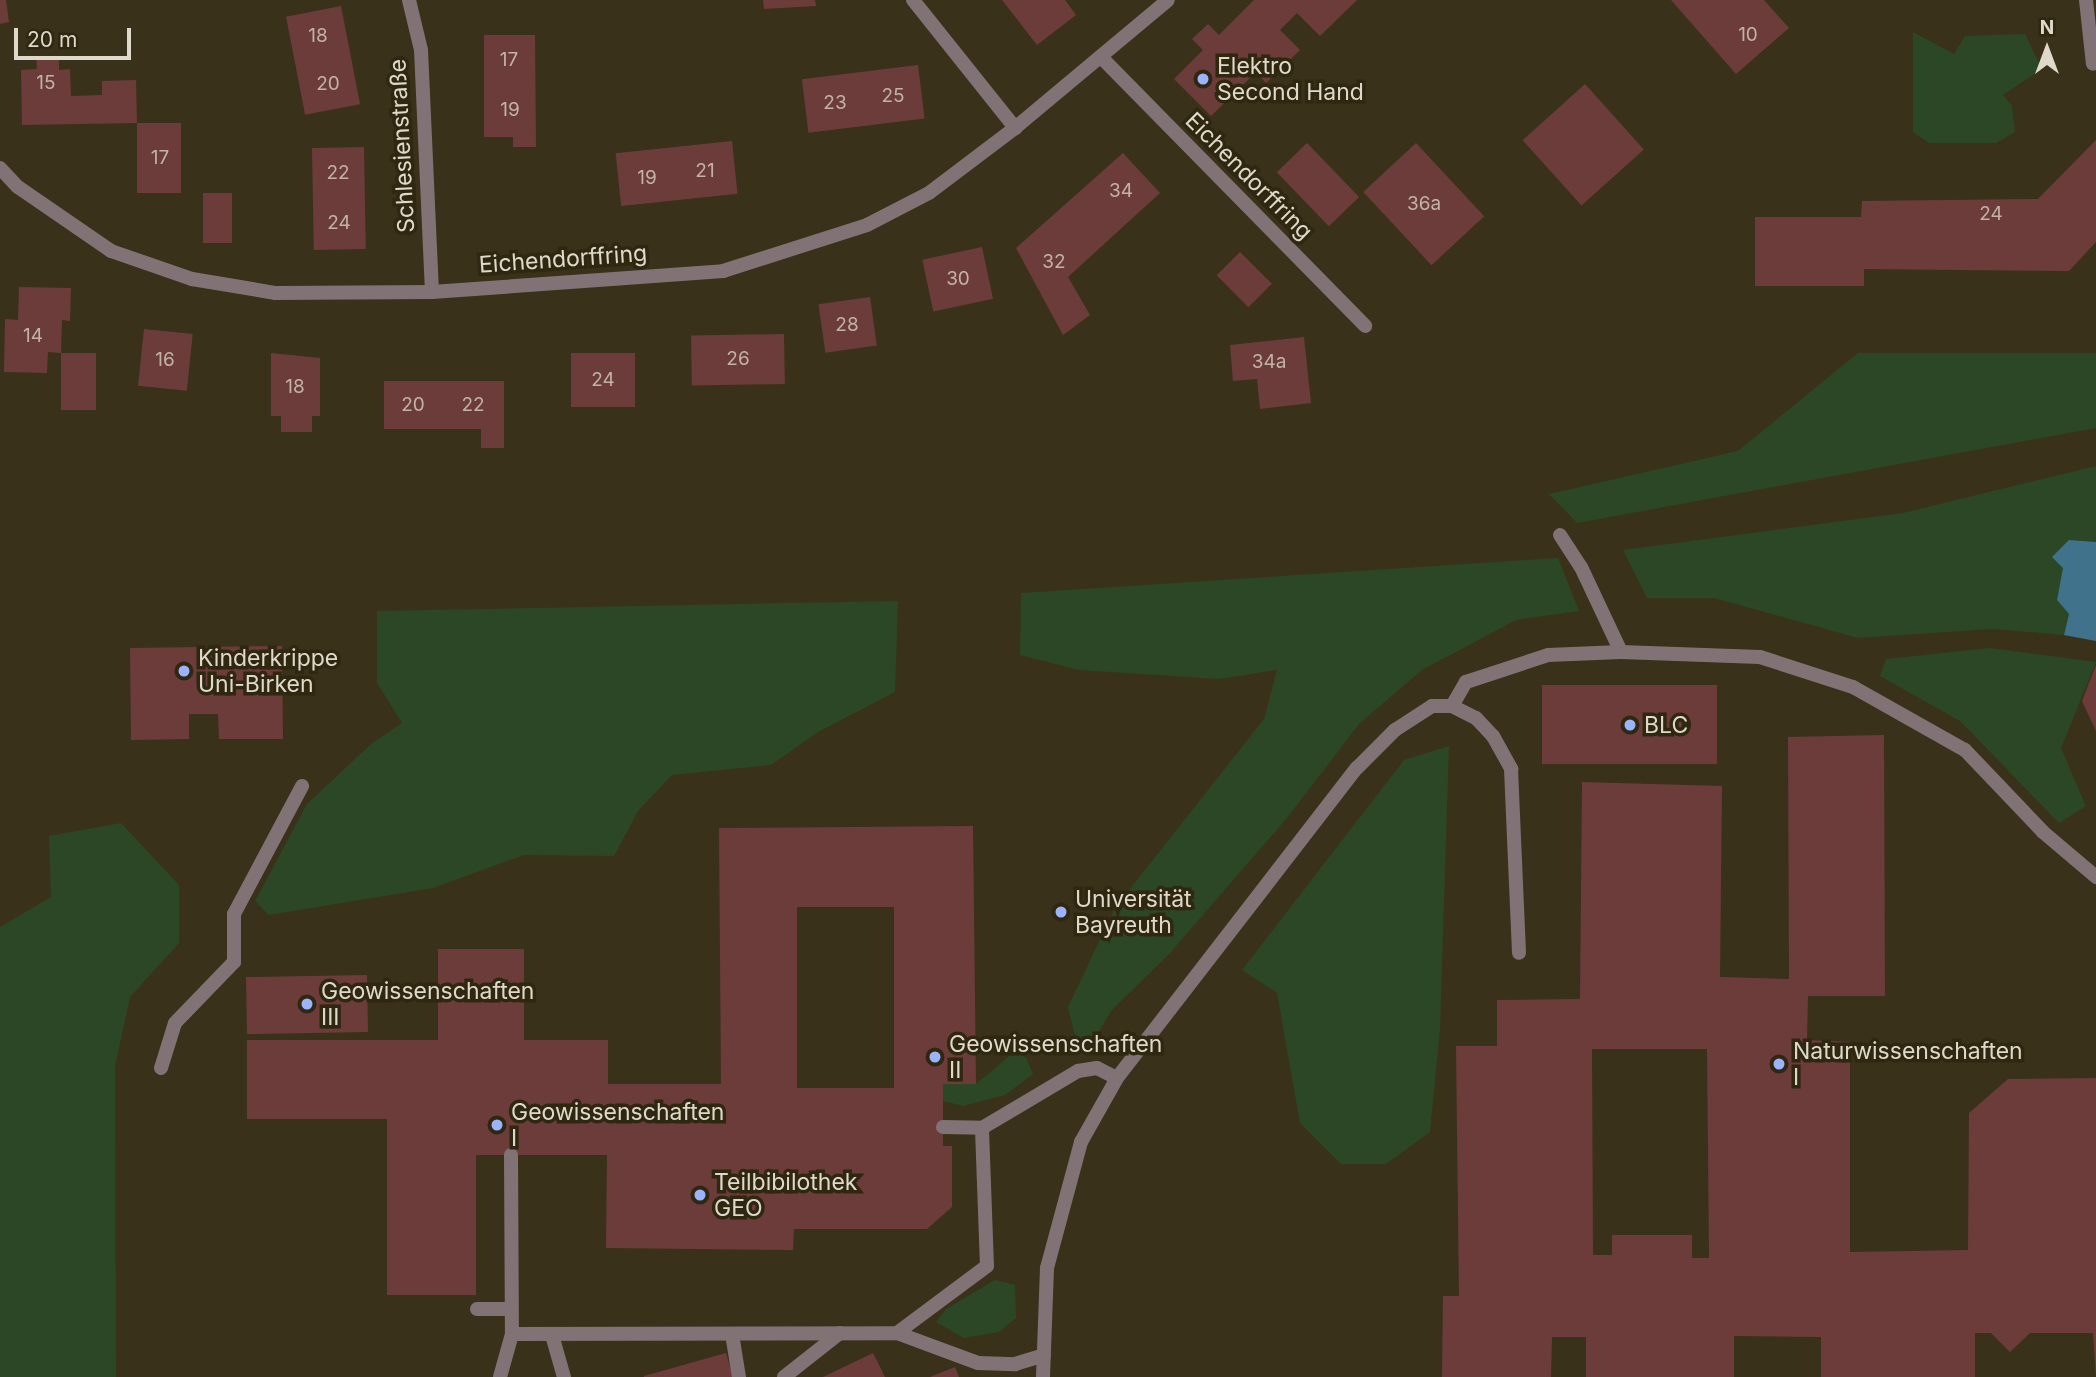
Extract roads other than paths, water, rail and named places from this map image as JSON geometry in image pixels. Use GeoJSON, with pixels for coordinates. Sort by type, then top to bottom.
{"type":"FeatureCollection","features":[{"type":"Feature","properties":{"kind":"street","name":"Schlesienstraße"},"geometry":{"type":"LineString","coordinates":[[409,0],[421,50],[432,292]]}},
{"type":"Feature","properties":{"kind":"street"},"geometry":{"type":"LineString","coordinates":[[913,0],[1015,128]]}},
{"type":"Feature","properties":{"kind":"street","name":"Eichendorffring"},"geometry":{"type":"LineString","coordinates":[[0,168],[18,187],[111,251],[192,279],[276,293],[432,292],[723,271],[867,225],[929,193],[1015,128],[1168,0]]}},
{"type":"Feature","properties":{"kind":"street"},"geometry":{"type":"LineString","coordinates":[[2086,0],[2093,64]]}},
{"type":"Feature","properties":{"kind":"street","name":"Eichendorffring"},"geometry":{"type":"LineString","coordinates":[[1101,57],[1366,326]]}},
{"type":"Feature","properties":{"kind":"street"},"geometry":{"type":"LineString","coordinates":[[1560,535],[1620,652]]}},
{"type":"Feature","properties":{"kind":"street"},"geometry":{"type":"LineString","coordinates":[[1452,706],[1466,682],[1548,655],[1620,652],[1760,657],[1853,687],[1965,750],[2043,832],[2096,877]]}},
{"type":"Feature","properties":{"kind":"street"},"geometry":{"type":"LineString","coordinates":[[1043,1377],[1047,1268],[1081,1142],[1117,1078],[1357,768],[1413,715],[1432,706],[1452,706],[1476,718],[1493,736],[1511,769],[1519,953]]}},
{"type":"Feature","properties":{"kind":"street"},"geometry":{"type":"LineString","coordinates":[[161,1068],[175,1023],[234,962],[234,914],[302,786]]}},
{"type":"Feature","properties":{"kind":"street"},"geometry":{"type":"LineString","coordinates":[[943,1127],[982,1128],[1079,1071],[1097,1068],[1117,1078]]}},
{"type":"Feature","properties":{"kind":"street"},"geometry":{"type":"LineString","coordinates":[[897,1333],[987,1266],[982,1128]]}},
{"type":"Feature","properties":{"kind":"street"},"geometry":{"type":"LineString","coordinates":[[500,1377],[512,1334],[511,1155]]}},
{"type":"Feature","properties":{"kind":"street"},"geometry":{"type":"LineString","coordinates":[[477,1309],[511,1309]]}},
{"type":"Feature","properties":{"kind":"street"},"geometry":{"type":"LineString","coordinates":[[784,1377],[809,1362],[840,1333]]}},
{"type":"Feature","properties":{"kind":"street"},"geometry":{"type":"LineString","coordinates":[[512,1334],[897,1333],[978,1363],[1015,1364],[1044,1356]]}},
{"type":"Feature","properties":{"kind":"street"},"geometry":{"type":"LineString","coordinates":[[732,1334],[739,1377]]}},
{"type":"Feature","properties":{"kind":"street"},"geometry":{"type":"LineString","coordinates":[[552,1335],[564,1377]]}},
{"type":"Feature","properties":{"kind":"water"},"geometry":{"type":"Polygon","coordinates":[[[2069,540],[2096,542],[2096,641],[2064,635],[2069,614],[2057,600],[2063,568],[2052,557],[2069,540]]]}},
{"type":"Feature","properties":{"kind":"place","name":"Elektro Second Hand"},"geometry":{"type":"Point","coordinates":[1203,79]}},
{"type":"Feature","properties":{"kind":"place","name":"Kinderkrippe Uni-Birken"},"geometry":{"type":"Point","coordinates":[184,671]}},
{"type":"Feature","properties":{"kind":"place","name":"BLC"},"geometry":{"type":"Point","coordinates":[1630,725]}},
{"type":"Feature","properties":{"kind":"place","name":"Universität Bayreuth"},"geometry":{"type":"Point","coordinates":[1061,912]}},
{"type":"Feature","properties":{"kind":"place","name":"Geowissenschaften III"},"geometry":{"type":"Point","coordinates":[307,1004]}},
{"type":"Feature","properties":{"kind":"place","name":"Geowissenschaften II"},"geometry":{"type":"Point","coordinates":[935,1057]}},
{"type":"Feature","properties":{"kind":"place","name":"Naturwissenschaften I"},"geometry":{"type":"Point","coordinates":[1779,1064]}},
{"type":"Feature","properties":{"kind":"place","name":"Geowissenschaften I"},"geometry":{"type":"Point","coordinates":[497,1125]}},
{"type":"Feature","properties":{"kind":"place","name":"Teilbibilothek GEO"},"geometry":{"type":"Point","coordinates":[700,1195]}}]}
